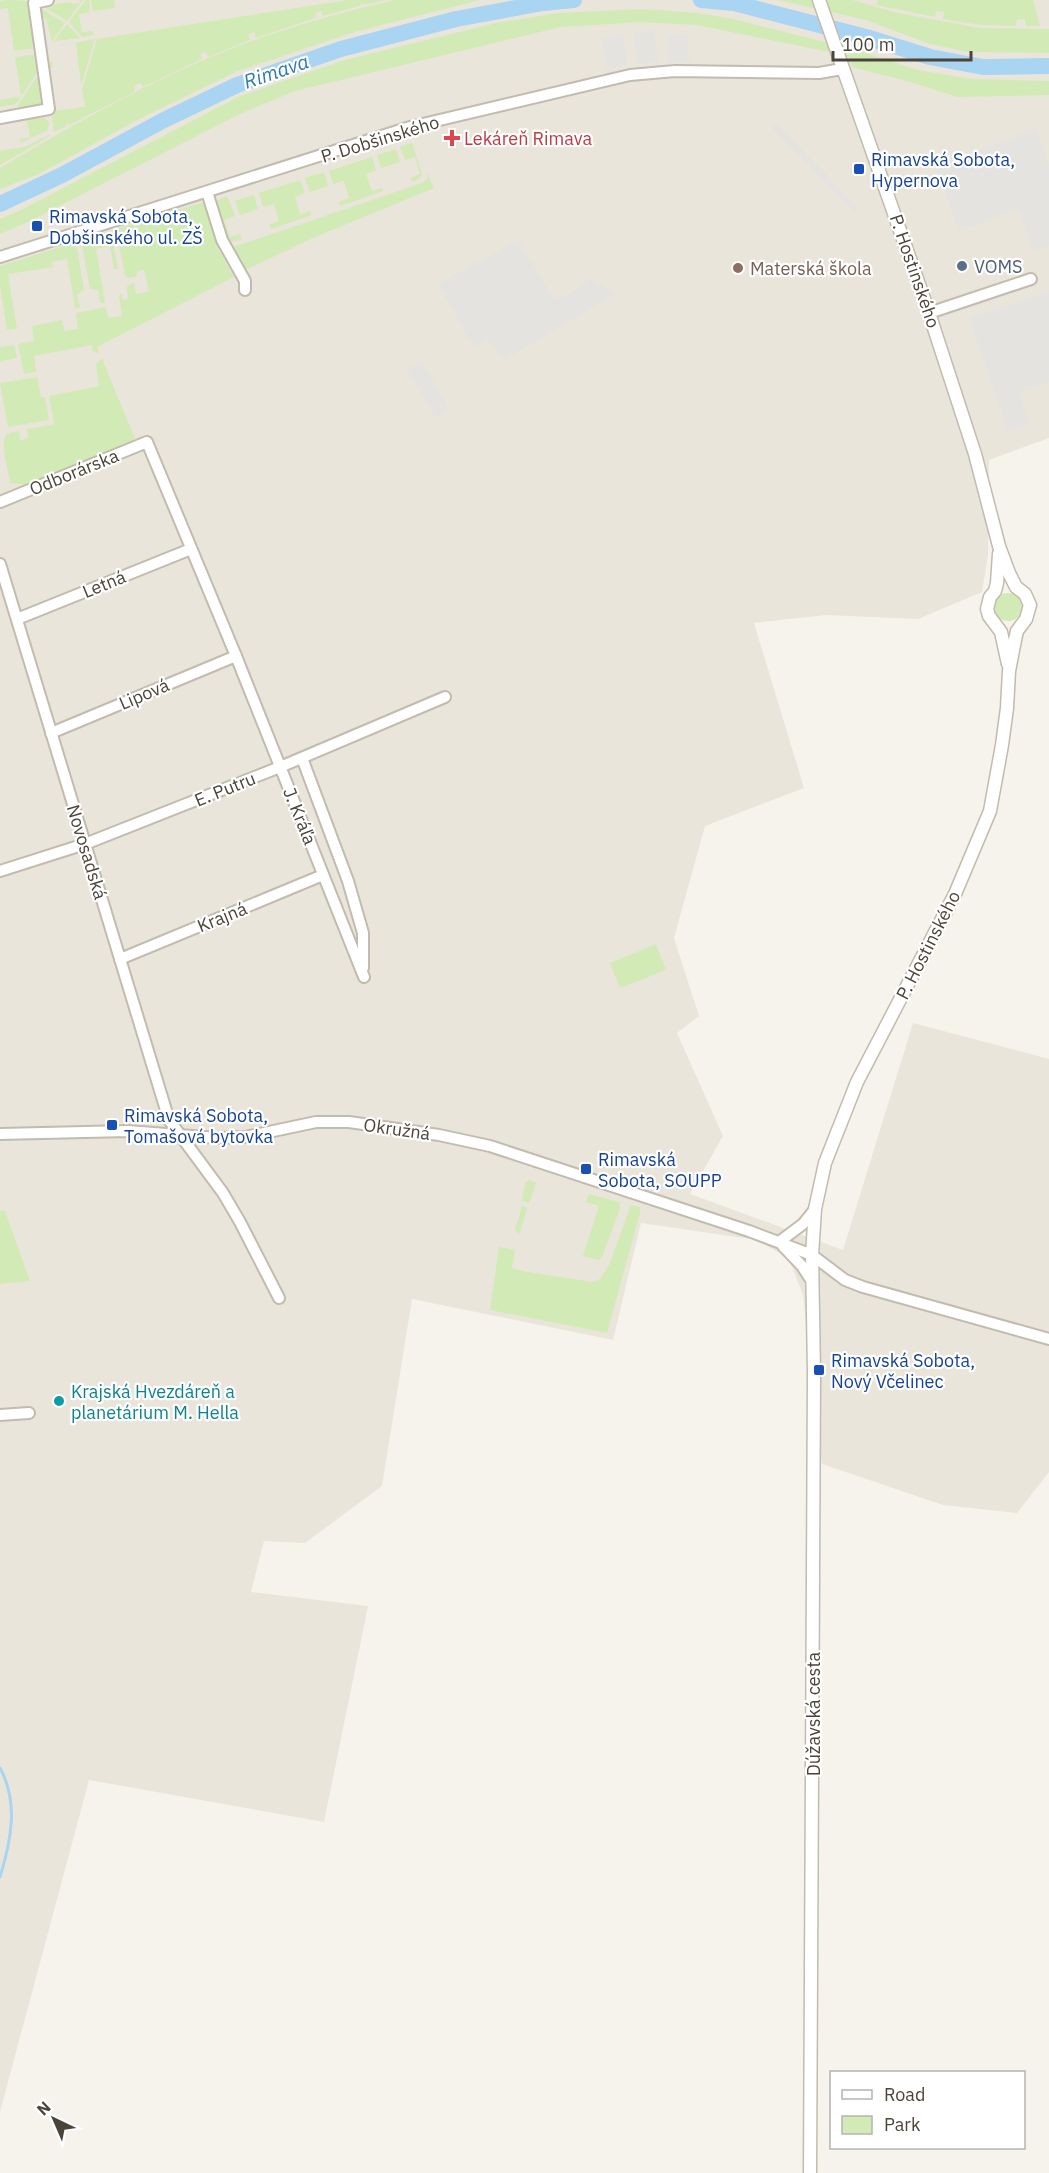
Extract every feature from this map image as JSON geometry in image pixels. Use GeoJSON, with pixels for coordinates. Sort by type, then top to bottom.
{"type":"FeatureCollection","features":[{"type":"Feature","properties":{"kind":"street"},"geometry":{"type":"LineString","coordinates":[[0,118],[49,110],[34,1],[48,0]]}},
{"type":"Feature","properties":{"kind":"street","name":"P. Hostinského"},"geometry":{"type":"LineString","coordinates":[[813,1255],[815,1209],[825,1163],[846,1106],[955,894],[990,811],[1006,717],[1009,671],[1015,640],[1026,619],[1030,605],[1025,594],[1016,588],[999,546],[975,454],[930,313],[819,0]]}},
{"type":"Feature","properties":{"kind":"street","name":"P. Dobšinského"},"geometry":{"type":"LineString","coordinates":[[0,257],[410,127],[630,75],[675,71],[819,73],[841,64]]}},
{"type":"Feature","properties":{"kind":"street"},"geometry":{"type":"LineString","coordinates":[[207,192],[222,240],[245,281],[245,290]]}},
{"type":"Feature","properties":{"kind":"street"},"geometry":{"type":"LineString","coordinates":[[930,313],[1031,279]]}},
{"type":"Feature","properties":{"kind":"street","name":"Odborárska"},"geometry":{"type":"LineString","coordinates":[[0,502],[147,442]]}},
{"type":"Feature","properties":{"kind":"street","name":"J. Kráľa"},"geometry":{"type":"LineString","coordinates":[[147,442],[236,656],[364,977],[363,933],[360,922],[348,880],[302,758]]}},
{"type":"Feature","properties":{"kind":"street","name":"P. Hostinského"},"geometry":{"type":"LineString","coordinates":[[999,546],[995,591],[990,597],[987,609],[1004,641],[1009,671]]}},
{"type":"Feature","properties":{"kind":"street","name":"Letná"},"geometry":{"type":"LineString","coordinates":[[17,619],[191,549]]}},
{"type":"Feature","properties":{"kind":"street","name":"Novosadská"},"geometry":{"type":"LineString","coordinates":[[0,564],[169,1120],[223,1193],[279,1298]]}},
{"type":"Feature","properties":{"kind":"street"},"geometry":{"type":"LineString","coordinates":[[995,591],[1006,586],[1016,588]]}},
{"type":"Feature","properties":{"kind":"street"},"geometry":{"type":"LineString","coordinates":[[997,626],[1010,629],[1022,624]]}},
{"type":"Feature","properties":{"kind":"street","name":"Lipová"},"geometry":{"type":"LineString","coordinates":[[51,733],[236,656]]}},
{"type":"Feature","properties":{"kind":"street","name":"E. Putru"},"geometry":{"type":"LineString","coordinates":[[0,871],[85,844],[280,767],[445,697]]}},
{"type":"Feature","properties":{"kind":"street","name":"Krajná"},"geometry":{"type":"LineString","coordinates":[[120,959],[323,875]]}},
{"type":"Feature","properties":{"kind":"street","name":"Okružná"},"geometry":{"type":"LineString","coordinates":[[0,1134],[128,1131],[181,1136],[245,1137],[316,1122],[349,1122],[439,1135],[490,1146],[628,1190],[778,1242],[813,1255],[845,1280],[863,1287],[1049,1339]]}},
{"type":"Feature","properties":{"kind":"street"},"geometry":{"type":"LineString","coordinates":[[778,1242],[803,1224],[815,1209]]}},
{"type":"Feature","properties":{"kind":"street","name":"Okružná"},"geometry":{"type":"LineString","coordinates":[[778,1242],[802,1266],[813,1284]]}},
{"type":"Feature","properties":{"kind":"street","name":"Dúžavská cesta"},"geometry":{"type":"LineString","coordinates":[[810,2173],[813,1255]]}},
{"type":"Feature","properties":{"kind":"street"},"geometry":{"type":"LineString","coordinates":[[0,1415],[29,1413]]}},
{"type":"Feature","properties":{"kind":"shaded area"},"geometry":{"type":"Polygon","coordinates":[[[0,0],[1049,0],[1049,438],[989,460],[988,555],[982,592],[918,619],[826,615],[754,623],[804,788],[705,826],[674,938],[699,1016],[677,1033],[723,1136],[690,1194],[843,1250],[913,1023],[1049,1059],[1049,1472],[1017,1513],[943,1505],[822,1464],[803,1295],[789,1259],[757,1240],[641,1223],[613,1340],[412,1299],[382,1486],[305,1543],[264,1541],[251,1592],[368,1606],[324,1822],[89,1780],[0,2112],[0,0]]]}},
{"type":"Feature","properties":{"kind":"shaded area"},"geometry":{"type":"Polygon","coordinates":[[[654,30],[658,62],[637,64],[634,33],[654,30]]]}},
{"type":"Feature","properties":{"kind":"shaded area"},"geometry":{"type":"Polygon","coordinates":[[[688,34],[689,62],[668,63],[667,35],[688,34]]]}},
{"type":"Feature","properties":{"kind":"shaded area"},"geometry":{"type":"Polygon","coordinates":[[[623,35],[628,66],[607,69],[602,38],[623,35]]]}},
{"type":"Feature","properties":{"kind":"shaded area"},"geometry":{"type":"Polygon","coordinates":[[[776,123],[858,208],[854,212],[771,127],[776,123]]]}},
{"type":"Feature","properties":{"kind":"shaded area"},"geometry":{"type":"Polygon","coordinates":[[[1036,129],[1049,164],[1049,246],[1034,252],[1018,209],[959,231],[935,165],[1036,129]]]}},
{"type":"Feature","properties":{"kind":"shaded area"},"geometry":{"type":"Polygon","coordinates":[[[518,240],[552,295],[557,298],[564,297],[590,279],[616,294],[504,360],[490,342],[485,341],[474,348],[438,284],[518,240]]]}},
{"type":"Feature","properties":{"kind":"shaded area"},"geometry":{"type":"Polygon","coordinates":[[[1049,291],[1049,382],[1019,392],[1029,423],[1008,431],[969,318],[1049,291]]]}},
{"type":"Feature","properties":{"kind":"shaded area"},"geometry":{"type":"Polygon","coordinates":[[[422,362],[450,410],[436,418],[407,370],[422,362]]]}},
{"type":"Feature","properties":{"kind":"green space"},"geometry":{"type":"Polygon","coordinates":[[[80,0],[83,0],[67,21],[43,6],[80,3],[80,0]]]}},
{"type":"Feature","properties":{"kind":"green space"},"geometry":{"type":"Polygon","coordinates":[[[86,0],[89,0],[90,12],[79,14],[82,32],[93,31],[94,35],[82,37],[69,22],[86,0]]]}},
{"type":"Feature","properties":{"kind":"green space"},"geometry":{"type":"Polygon","coordinates":[[[91,0],[114,0],[115,8],[93,11],[91,0]]]}},
{"type":"Feature","properties":{"kind":"green space"},"geometry":{"type":"Polygon","coordinates":[[[348,0],[386,0],[363,5],[362,3],[359,6],[323,16],[321,11],[315,13],[316,18],[256,38],[254,32],[249,34],[250,40],[208,57],[206,52],[200,54],[202,59],[143,87],[140,83],[134,86],[134,92],[69,125],[67,123],[66,126],[54,132],[45,67],[52,61],[53,67],[47,69],[53,111],[85,107],[82,89],[97,39],[348,0]]]}},
{"type":"Feature","properties":{"kind":"green space"},"geometry":{"type":"Polygon","coordinates":[[[395,0],[480,0],[355,32],[238,71],[139,119],[39,174],[0,189],[0,168],[83,120],[169,75],[269,35],[395,0]]]}},
{"type":"Feature","properties":{"kind":"green space"},"geometry":{"type":"Polygon","coordinates":[[[778,0],[852,0],[898,13],[980,28],[1049,29],[1049,53],[968,52],[930,44],[866,20],[778,0]]]}},
{"type":"Feature","properties":{"kind":"green space"},"geometry":{"type":"Polygon","coordinates":[[[878,0],[1033,0],[1040,26],[1025,26],[1025,19],[1017,19],[1016,26],[980,25],[943,19],[944,12],[936,11],[935,17],[876,5],[878,0]]]}},
{"type":"Feature","properties":{"kind":"green space"},"geometry":{"type":"Polygon","coordinates":[[[0,1],[30,1],[37,48],[14,51],[8,8],[0,9],[0,1]]]}},
{"type":"Feature","properties":{"kind":"green space"},"geometry":{"type":"Polygon","coordinates":[[[40,8],[65,23],[52,41],[46,19],[37,15],[40,8]]]}},
{"type":"Feature","properties":{"kind":"green space"},"geometry":{"type":"Polygon","coordinates":[[[641,9],[698,13],[733,19],[853,49],[918,70],[972,79],[1049,81],[1049,95],[957,97],[852,67],[850,59],[844,55],[697,25],[641,22],[561,27],[295,91],[242,113],[0,234],[0,219],[238,97],[341,61],[496,23],[559,13],[641,9]]]}},
{"type":"Feature","properties":{"kind":"green space"},"geometry":{"type":"Polygon","coordinates":[[[67,24],[80,38],[54,41],[67,24]]]}},
{"type":"Feature","properties":{"kind":"green space"},"geometry":{"type":"Polygon","coordinates":[[[95,39],[81,85],[76,43],[51,47],[95,39]]]}},
{"type":"Feature","properties":{"kind":"green space"},"geometry":{"type":"Polygon","coordinates":[[[38,54],[40,68],[16,104],[0,107],[0,100],[21,96],[15,57],[38,54]]]}},
{"type":"Feature","properties":{"kind":"green space"},"geometry":{"type":"Polygon","coordinates":[[[41,71],[43,100],[40,106],[19,112],[18,105],[41,71]]]}},
{"type":"Feature","properties":{"kind":"green space"},"geometry":{"type":"Polygon","coordinates":[[[36,116],[49,122],[48,130],[20,143],[20,139],[30,137],[27,120],[16,122],[15,119],[36,116]]]}},
{"type":"Feature","properties":{"kind":"green space"},"geometry":{"type":"Polygon","coordinates":[[[50,134],[0,165],[0,151],[27,146],[50,134]]]}},
{"type":"Feature","properties":{"kind":"green space"},"geometry":{"type":"Polygon","coordinates":[[[412,143],[422,174],[419,179],[412,182],[410,178],[420,174],[415,157],[405,160],[400,147],[412,143]]]}},
{"type":"Feature","properties":{"kind":"green space"},"geometry":{"type":"Polygon","coordinates":[[[396,149],[400,162],[381,168],[377,155],[396,149]]]}},
{"type":"Feature","properties":{"kind":"green space"},"geometry":{"type":"Polygon","coordinates":[[[372,157],[376,170],[366,174],[372,191],[382,188],[383,191],[340,206],[339,202],[349,198],[344,181],[333,184],[329,171],[372,157]]]}},
{"type":"Feature","properties":{"kind":"green space"},"geometry":{"type":"Polygon","coordinates":[[[324,172],[328,186],[310,192],[305,178],[324,172]]]}},
{"type":"Feature","properties":{"kind":"green space"},"geometry":{"type":"Polygon","coordinates":[[[427,173],[434,188],[313,238],[243,271],[230,248],[422,183],[427,179],[427,173]]]}},
{"type":"Feature","properties":{"kind":"green space"},"geometry":{"type":"Polygon","coordinates":[[[300,180],[305,193],[295,197],[300,214],[310,211],[312,215],[271,229],[269,225],[279,221],[274,204],[263,207],[259,193],[300,180]]]}},
{"type":"Feature","properties":{"kind":"green space"},"geometry":{"type":"Polygon","coordinates":[[[254,195],[258,209],[240,215],[235,201],[254,195]]]}},
{"type":"Feature","properties":{"kind":"green space"},"geometry":{"type":"Polygon","coordinates":[[[227,196],[235,216],[224,220],[230,237],[240,234],[242,239],[228,243],[216,201],[227,196]]]}},
{"type":"Feature","properties":{"kind":"green space"},"geometry":{"type":"Polygon","coordinates":[[[201,203],[206,206],[218,249],[234,277],[97,347],[99,353],[93,352],[92,345],[34,356],[36,372],[24,374],[18,344],[34,341],[32,326],[62,320],[64,331],[78,329],[76,313],[106,307],[108,318],[122,316],[119,295],[122,294],[123,300],[128,299],[128,285],[134,283],[136,294],[149,291],[144,270],[138,271],[136,277],[125,276],[116,229],[201,203]]]}},
{"type":"Feature","properties":{"kind":"green space"},"geometry":{"type":"Polygon","coordinates":[[[111,231],[118,269],[114,269],[110,246],[96,249],[105,303],[100,303],[98,290],[90,289],[81,240],[111,231]]]}},
{"type":"Feature","properties":{"kind":"green space"},"geometry":{"type":"Polygon","coordinates":[[[76,242],[84,290],[77,294],[80,308],[75,308],[67,259],[52,262],[53,267],[8,274],[17,329],[7,330],[0,285],[0,266],[76,242]]]}},
{"type":"Feature","properties":{"kind":"green space"},"geometry":{"type":"Polygon","coordinates":[[[14,345],[17,358],[0,361],[0,347],[14,345]]]}},
{"type":"Feature","properties":{"kind":"green space"},"geometry":{"type":"Polygon","coordinates":[[[102,359],[135,439],[26,485],[10,483],[4,446],[6,435],[19,431],[20,440],[28,439],[27,429],[54,424],[49,396],[99,386],[96,364],[102,359]]]}},
{"type":"Feature","properties":{"kind":"green space"},"geometry":{"type":"Polygon","coordinates":[[[37,377],[41,397],[45,397],[49,420],[8,427],[0,383],[37,377]]]}},
{"type":"Feature","properties":{"kind":"green space"},"geometry":{"type":"Polygon","coordinates":[[[1008,593],[1018,597],[1022,607],[1018,617],[1008,621],[998,617],[994,607],[998,597],[1008,593]]]}},
{"type":"Feature","properties":{"kind":"green space"},"geometry":{"type":"Polygon","coordinates":[[[656,944],[666,970],[620,988],[610,963],[656,944]]]}},
{"type":"Feature","properties":{"kind":"green space"},"geometry":{"type":"Polygon","coordinates":[[[528,1180],[536,1183],[529,1203],[522,1201],[528,1180]]]}},
{"type":"Feature","properties":{"kind":"green space"},"geometry":{"type":"Polygon","coordinates":[[[589,1194],[619,1202],[620,1208],[599,1260],[583,1256],[599,1206],[586,1202],[589,1194]]]}},
{"type":"Feature","properties":{"kind":"green space"},"geometry":{"type":"Polygon","coordinates":[[[631,1205],[640,1207],[640,1213],[607,1333],[490,1310],[499,1247],[515,1250],[512,1268],[592,1282],[600,1279],[609,1265],[631,1205]]]}},
{"type":"Feature","properties":{"kind":"green space"},"geometry":{"type":"Polygon","coordinates":[[[522,1206],[527,1208],[519,1235],[515,1230],[522,1206]]]}},
{"type":"Feature","properties":{"kind":"green space"},"geometry":{"type":"Polygon","coordinates":[[[0,1211],[5,1211],[30,1281],[0,1284],[0,1211]]]}},
{"type":"Feature","properties":{"kind":"waterway","name":"Rimava"},"geometry":{"type":"LineString","coordinates":[[0,204],[62,175],[164,120],[237,85],[341,49],[456,19],[543,3],[574,0]]}},
{"type":"Feature","properties":{"kind":"waterway","name":"Rimava"},"geometry":{"type":"LineString","coordinates":[[701,0],[734,3],[866,37],[930,57],[983,67],[1049,66]]}},
{"type":"Feature","properties":{"kind":"waterway"},"geometry":{"type":"LineString","coordinates":[[0,1768],[10,1795],[11,1808],[10,1836],[0,1877]]}},
{"type":"Feature","properties":{"kind":"place","name":"Lekáreň Rimava"},"geometry":{"type":"Point","coordinates":[452,138]}},
{"type":"Feature","properties":{"kind":"place","name":"Rimavská Sobota, Hypernova"},"geometry":{"type":"Point","coordinates":[859,169]}},
{"type":"Feature","properties":{"kind":"place","name":"Rimavská Sobota, Dobšinského ul. ZŠ"},"geometry":{"type":"Point","coordinates":[37,226]}},
{"type":"Feature","properties":{"kind":"place","name":"VOMS"},"geometry":{"type":"Point","coordinates":[962,266]}},
{"type":"Feature","properties":{"kind":"place","name":"Materská škola"},"geometry":{"type":"Point","coordinates":[738,268]}},
{"type":"Feature","properties":{"kind":"place","name":"Rimavská Sobota, Tomašová bytovka"},"geometry":{"type":"Point","coordinates":[112,1125]}},
{"type":"Feature","properties":{"kind":"place","name":"Rimavská Sobota, SOUPP"},"geometry":{"type":"Point","coordinates":[586,1169]}},
{"type":"Feature","properties":{"kind":"place","name":"Rimavská Sobota, Nový Včelinec"},"geometry":{"type":"Point","coordinates":[819,1370]}},
{"type":"Feature","properties":{"kind":"place","name":"Krajská Hvezdáreň a planetárium M. Hella"},"geometry":{"type":"Point","coordinates":[59,1401]}}]}
